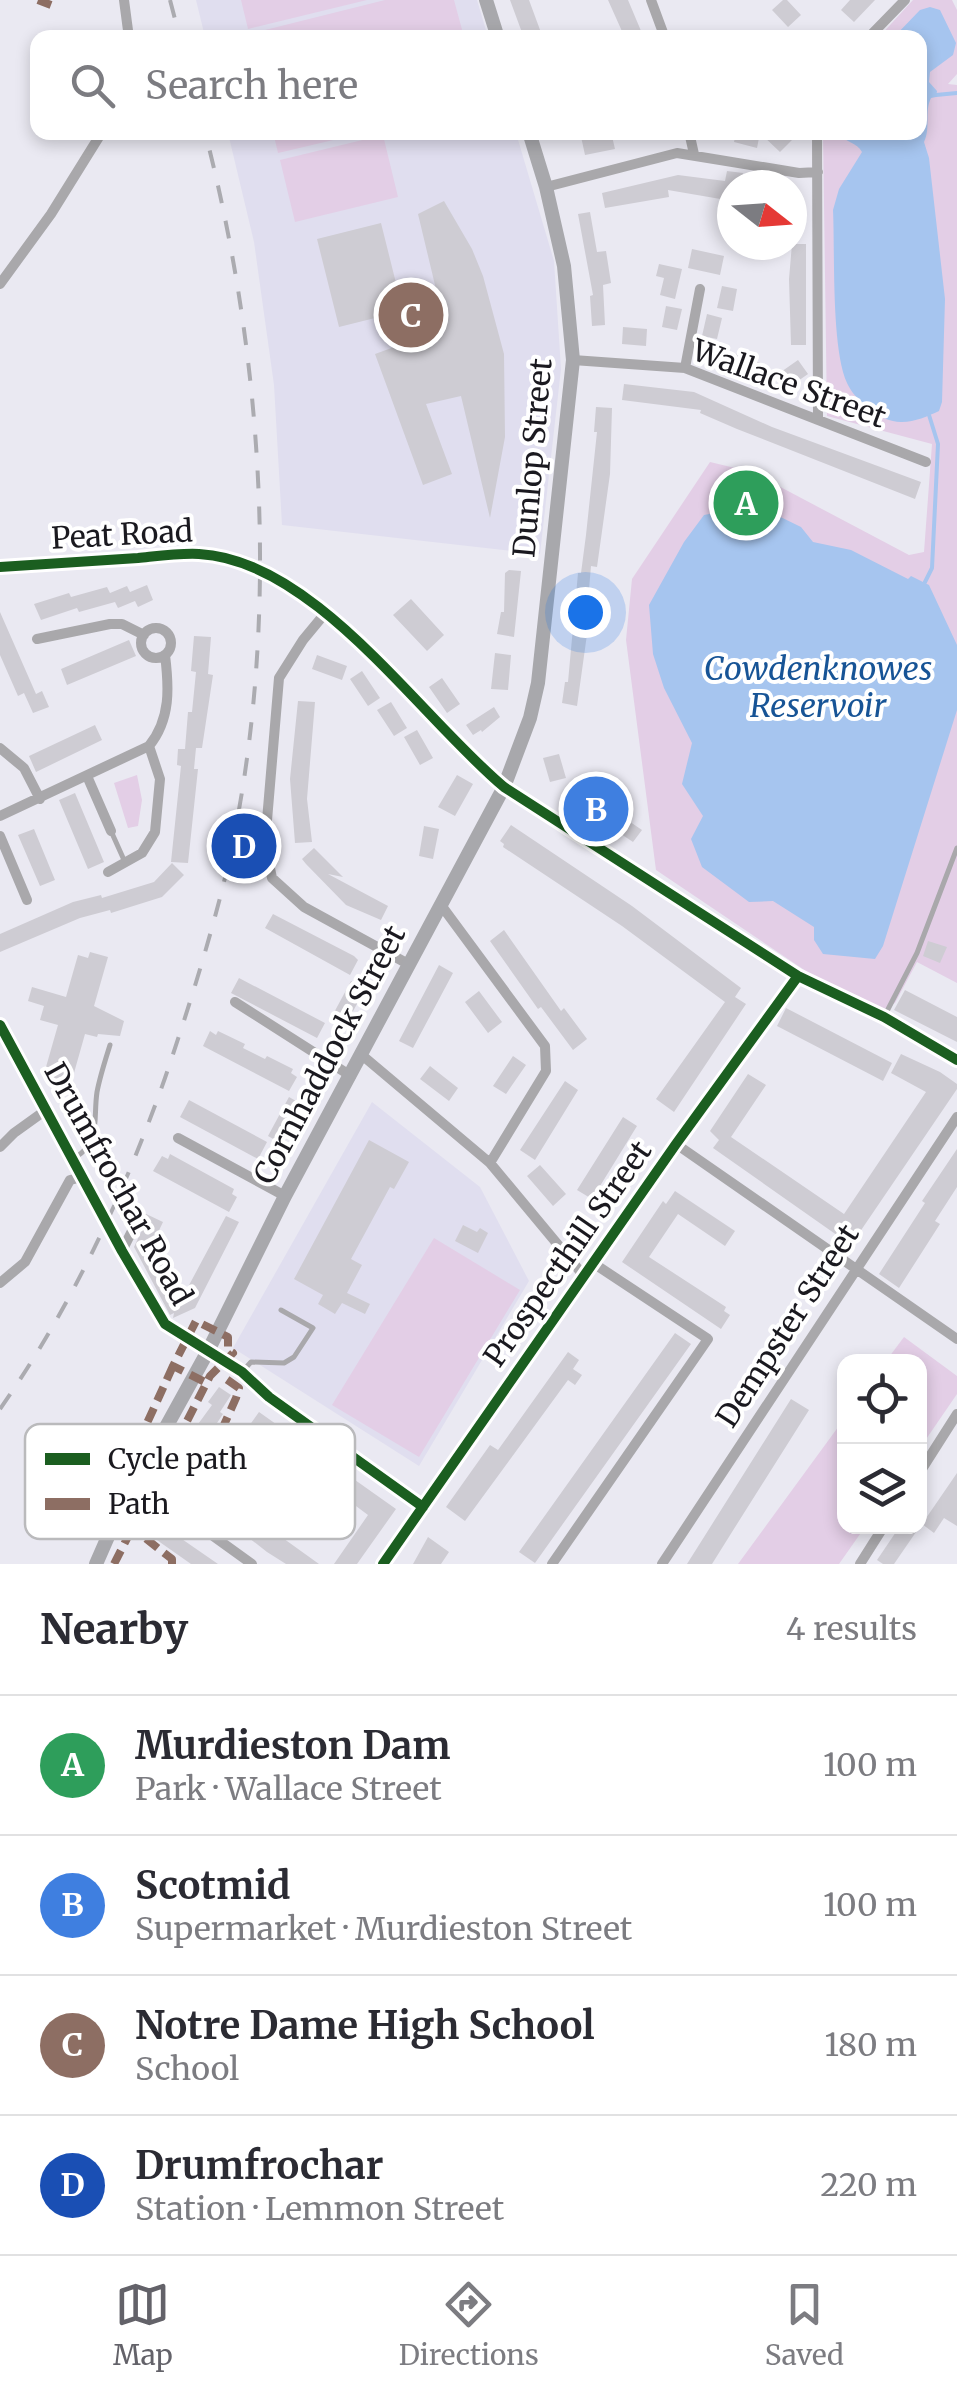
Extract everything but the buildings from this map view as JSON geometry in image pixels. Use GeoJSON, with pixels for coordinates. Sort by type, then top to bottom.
{"type":"FeatureCollection","features":[{"type":"Feature","properties":{"kind":"main road"},"geometry":{"type":"LineString","coordinates":[[486,0],[495,30]]}},
{"type":"Feature","properties":{"kind":"main road","name":"Dunlop Street"},"geometry":{"type":"LineString","coordinates":[[504,787],[530,718],[538,683],[573,360],[564,266],[531,140]]}},
{"type":"Feature","properties":{"kind":"main road","name":"Cornhaddock Street"},"geometry":{"type":"LineString","coordinates":[[208,1351],[284,1196],[504,787]]}},
{"type":"Feature","properties":{"kind":"main road"},"geometry":{"type":"LineString","coordinates":[[168,1424],[208,1351]]}},
{"type":"Feature","properties":{"kind":"main road"},"geometry":{"type":"LineString","coordinates":[[96,1564],[107,1539]]}},
{"type":"Feature","properties":{"kind":"street"},"geometry":{"type":"LineString","coordinates":[[124,0],[128,30]]}},
{"type":"Feature","properties":{"kind":"street"},"geometry":{"type":"LineString","coordinates":[[651,0],[662,30]]}},
{"type":"Feature","properties":{"kind":"street"},"geometry":{"type":"LineString","coordinates":[[876,30],[906,0]]}},
{"type":"Feature","properties":{"kind":"street"},"geometry":{"type":"LineString","coordinates":[[0,284],[51,214],[97,140]]}},
{"type":"Feature","properties":{"kind":"street"},"geometry":{"type":"LineString","coordinates":[[691,140],[694,154]]}},
{"type":"Feature","properties":{"kind":"street"},"geometry":{"type":"LineString","coordinates":[[817,140],[818,420]]}},
{"type":"Feature","properties":{"kind":"street"},"geometry":{"type":"LineString","coordinates":[[546,187],[678,153],[799,174],[818,172]]}},
{"type":"Feature","properties":{"kind":"street"},"geometry":{"type":"LineString","coordinates":[[685,368],[700,289]]}},
{"type":"Feature","properties":{"kind":"street","name":"Wallace Street"},"geometry":{"type":"LineString","coordinates":[[573,360],[685,368],[926,462]]}},
{"type":"Feature","properties":{"kind":"street","name":"Peat Road"},"geometry":{"type":"LineString","coordinates":[[0,567],[198,554],[246,566],[288,584],[327,611],[469,758],[504,787],[798,976],[884,1017],[957,1060]]}},
{"type":"Feature","properties":{"kind":"street"},"geometry":{"type":"LineString","coordinates":[[327,611],[279,678],[265,844],[268,861],[272,878],[304,907],[410,966]]}},
{"type":"Feature","properties":{"kind":"street"},"geometry":{"type":"LineString","coordinates":[[38,639],[110,624],[122,624],[144,634]]}},
{"type":"Feature","properties":{"kind":"street"},"geometry":{"type":"LineString","coordinates":[[155,628],[166,632],[171,644],[165,654],[158,658],[146,654],[141,642],[144,634],[155,628]]}},
{"type":"Feature","properties":{"kind":"street"},"geometry":{"type":"LineString","coordinates":[[0,816],[148,746],[162,724],[168,704],[165,654]]}},
{"type":"Feature","properties":{"kind":"street"},"geometry":{"type":"LineString","coordinates":[[108,872],[142,853],[154,832],[160,779],[148,746]]}},
{"type":"Feature","properties":{"kind":"street"},"geometry":{"type":"LineString","coordinates":[[0,748],[24,768],[40,798]]}},
{"type":"Feature","properties":{"kind":"street"},"geometry":{"type":"LineString","coordinates":[[87,776],[111,831]]}},
{"type":"Feature","properties":{"kind":"street"},"geometry":{"type":"LineString","coordinates":[[0,836],[27,900]]}},
{"type":"Feature","properties":{"kind":"street"},"geometry":{"type":"LineString","coordinates":[[441,905],[545,1046],[548,1058],[546,1071],[490,1163]]}},
{"type":"Feature","properties":{"kind":"street","name":"Prospecthill Street"},"geometry":{"type":"LineString","coordinates":[[383,1564],[798,976]]}},
{"type":"Feature","properties":{"kind":"street"},"geometry":{"type":"LineString","coordinates":[[235,1002],[351,1076]]}},
{"type":"Feature","properties":{"kind":"street","name":"Drumfrochar Road"},"geometry":{"type":"LineString","coordinates":[[0,1024],[165,1324],[242,1372],[307,1424]]}},
{"type":"Feature","properties":{"kind":"street"},"geometry":{"type":"LineString","coordinates":[[362,1056],[490,1163],[584,1276]]}},
{"type":"Feature","properties":{"kind":"street"},"geometry":{"type":"LineString","coordinates":[[0,1148],[46,1110]]}},
{"type":"Feature","properties":{"kind":"street","name":"Dempster Street"},"geometry":{"type":"LineString","coordinates":[[662,1564],[957,1117]]}},
{"type":"Feature","properties":{"kind":"street"},"geometry":{"type":"LineString","coordinates":[[178,1138],[284,1196]]}},
{"type":"Feature","properties":{"kind":"street"},"geometry":{"type":"LineString","coordinates":[[676,1144],[957,1340]]}},
{"type":"Feature","properties":{"kind":"street"},"geometry":{"type":"LineString","coordinates":[[0,1283],[25,1262],[70,1180],[83,1177]]}},
{"type":"Feature","properties":{"kind":"street"},"geometry":{"type":"LineString","coordinates":[[120,1248],[134,1227]]}},
{"type":"Feature","properties":{"kind":"street"},"geometry":{"type":"LineString","coordinates":[[552,1564],[708,1339],[593,1263]]}},
{"type":"Feature","properties":{"kind":"street"},"geometry":{"type":"LineString","coordinates":[[927,1461],[957,1414]]}},
{"type":"Feature","properties":{"kind":"street","name":"Drumfrochar Road"},"geometry":{"type":"LineString","coordinates":[[355,1458],[423,1507]]}},
{"type":"Feature","properties":{"kind":"street"},"geometry":{"type":"LineString","coordinates":[[860,1564],[879,1534]]}},
{"type":"Feature","properties":{"kind":"street"},"geometry":{"type":"LineString","coordinates":[[217,1539],[252,1564]]}},
{"type":"Feature","properties":{"kind":"lane"},"geometry":{"type":"LineString","coordinates":[[111,831],[125,863]]}},
{"type":"Feature","properties":{"kind":"lane"},"geometry":{"type":"LineString","coordinates":[[884,1017],[916,953],[957,848]]}},
{"type":"Feature","properties":{"kind":"lane"},"geometry":{"type":"LineString","coordinates":[[73,1159],[88,1149],[95,1132],[98,1087],[110,1045]]}},
{"type":"Feature","properties":{"kind":"lane"},"geometry":{"type":"LineString","coordinates":[[242,1372],[251,1362],[284,1363],[294,1357],[313,1328],[281,1310]]}},
{"type":"Feature","properties":{"kind":"shaded area"},"geometry":{"type":"Polygon","coordinates":[[[196,0],[477,0],[486,30],[203,30],[196,0]]]}},
{"type":"Feature","properties":{"kind":"shaded area"},"geometry":{"type":"Polygon","coordinates":[[[241,0],[367,0],[248,29],[241,0]]]}},
{"type":"Feature","properties":{"kind":"shaded area"},"geometry":{"type":"Polygon","coordinates":[[[385,0],[454,0],[462,30],[265,30],[385,0]]]}},
{"type":"Feature","properties":{"kind":"shaded area"},"geometry":{"type":"Polygon","coordinates":[[[913,0],[952,0],[957,10],[957,74],[948,84],[957,85],[957,983],[917,962],[895,1003],[877,1013],[840,994],[656,870],[626,640],[632,579],[710,462],[752,472],[909,555],[924,552],[932,444],[827,416],[823,140],[927,140],[927,30],[885,30],[913,0]]]}},
{"type":"Feature","properties":{"kind":"shaded area"},"geometry":{"type":"Polygon","coordinates":[[[230,140],[518,140],[554,261],[561,369],[540,554],[282,525],[274,385],[254,242],[230,140]]]}},
{"type":"Feature","properties":{"kind":"shaded area"},"geometry":{"type":"Polygon","coordinates":[[[275,140],[333,140],[278,153],[275,140]]]}},
{"type":"Feature","properties":{"kind":"shaded area"},"geometry":{"type":"Polygon","coordinates":[[[362,140],[384,140],[398,197],[295,222],[280,160],[362,140]]]}},
{"type":"Feature","properties":{"kind":"shaded area"},"geometry":{"type":"Polygon","coordinates":[[[137,775],[142,800],[138,826],[128,828],[114,783],[137,775]]]}},
{"type":"Feature","properties":{"kind":"shaded area"},"geometry":{"type":"Polygon","coordinates":[[[372,1102],[480,1187],[529,1281],[419,1466],[233,1348],[372,1102]]]}},
{"type":"Feature","properties":{"kind":"shaded area"},"geometry":{"type":"Polygon","coordinates":[[[434,1238],[520,1290],[419,1457],[332,1405],[434,1238]]]}},
{"type":"Feature","properties":{"kind":"shaded area"},"geometry":{"type":"Polygon","coordinates":[[[904,1337],[957,1376],[957,1394],[927,1438],[927,1354],[891,1354],[904,1337]]]}},
{"type":"Feature","properties":{"kind":"shaded area"},"geometry":{"type":"Polygon","coordinates":[[[837,1429],[837,1534],[860,1534],[839,1564],[738,1564],[837,1429]]]}},
{"type":"Feature","properties":{"kind":"water"},"geometry":{"type":"Polygon","coordinates":[[[920,10],[940,10],[956,43],[953,55],[930,72],[929,82],[937,91],[929,103],[927,131],[927,30],[901,30],[920,10]]]}},
{"type":"Feature","properties":{"kind":"water"},"geometry":{"type":"Polygon","coordinates":[[[846,140],[925,140],[929,158],[945,299],[942,402],[939,411],[917,420],[894,421],[870,410],[856,397],[842,367],[836,324],[833,210],[839,189],[862,152],[846,140]]]}},
{"type":"Feature","properties":{"kind":"water","name":"Cowdenknowes Reservoir"},"geometry":{"type":"Polygon","coordinates":[[[756,505],[801,527],[813,542],[851,550],[908,579],[911,576],[929,585],[957,645],[957,710],[883,946],[875,959],[823,954],[814,940],[814,927],[773,901],[749,902],[702,867],[691,839],[703,816],[682,784],[692,743],[664,688],[653,654],[649,605],[704,515],[756,505]]]}},
{"type":"Feature","properties":{"kind":"waterway"},"geometry":{"type":"LineString","coordinates":[[936,95],[957,93]]}},
{"type":"Feature","properties":{"kind":"waterway"},"geometry":{"type":"LineString","coordinates":[[925,582],[932,568],[938,444],[929,415]]}},
{"type":"Feature","properties":{"kind":"railway"},"geometry":{"type":"LineString","coordinates":[[170,0],[178,30]]}},
{"type":"Feature","properties":{"kind":"railway"},"geometry":{"type":"LineString","coordinates":[[0,1409],[73,1290],[149,1121],[209,937],[241,798],[253,703],[259,607],[259,510],[242,317],[207,140]]}},
{"type":"Feature","properties":{"kind":"marked path"},"geometry":{"type":"LineString","coordinates":[[38,0],[51,5]]}},
{"type":"Feature","properties":{"kind":"marked path"},"geometry":{"type":"LineString","coordinates":[[196,1321],[228,1337],[228,1350],[233,1353],[207,1383],[173,1366],[196,1321]]}},
{"type":"Feature","properties":{"kind":"marked path"},"geometry":{"type":"LineString","coordinates":[[147,1424],[173,1366]]}},
{"type":"Feature","properties":{"kind":"marked path"},"geometry":{"type":"LineString","coordinates":[[222,1376],[239,1388],[224,1424]]}},
{"type":"Feature","properties":{"kind":"marked path"},"geometry":{"type":"LineString","coordinates":[[185,1424],[207,1383]]}},
{"type":"Feature","properties":{"kind":"marked path"},"geometry":{"type":"LineString","coordinates":[[114,1564],[127,1539]]}},
{"type":"Feature","properties":{"kind":"marked path"},"geometry":{"type":"LineString","coordinates":[[146,1539],[172,1559],[172,1564]]}},
{"type":"Feature","properties":{"kind":"cycle path"},"geometry":{"type":"LineString","coordinates":[[0,567],[199,554],[242,563],[284,583],[363,646],[504,787],[798,976],[884,1017],[957,1060]]}},
{"type":"Feature","properties":{"kind":"cycle path"},"geometry":{"type":"LineString","coordinates":[[383,1564],[798,976]]}},
{"type":"Feature","properties":{"kind":"cycle path"},"geometry":{"type":"LineString","coordinates":[[0,1025],[165,1324],[242,1372],[307,1424]]}},
{"type":"Feature","properties":{"kind":"cycle path"},"geometry":{"type":"LineString","coordinates":[[355,1458],[423,1507]]}},
{"type":"Feature","properties":{"kind":"place","name":"Notre Dame High School"},"geometry":{"type":"Point","coordinates":[411,315]}},
{"type":"Feature","properties":{"kind":"place","name":"Murdieston Dam"},"geometry":{"type":"Point","coordinates":[746,503]}},
{"type":"Feature","properties":{"kind":"place","name":"Scotmid"},"geometry":{"type":"Point","coordinates":[596,809]}},
{"type":"Feature","properties":{"kind":"place","name":"Drumfrochar"},"geometry":{"type":"Point","coordinates":[244,846]}}]}
